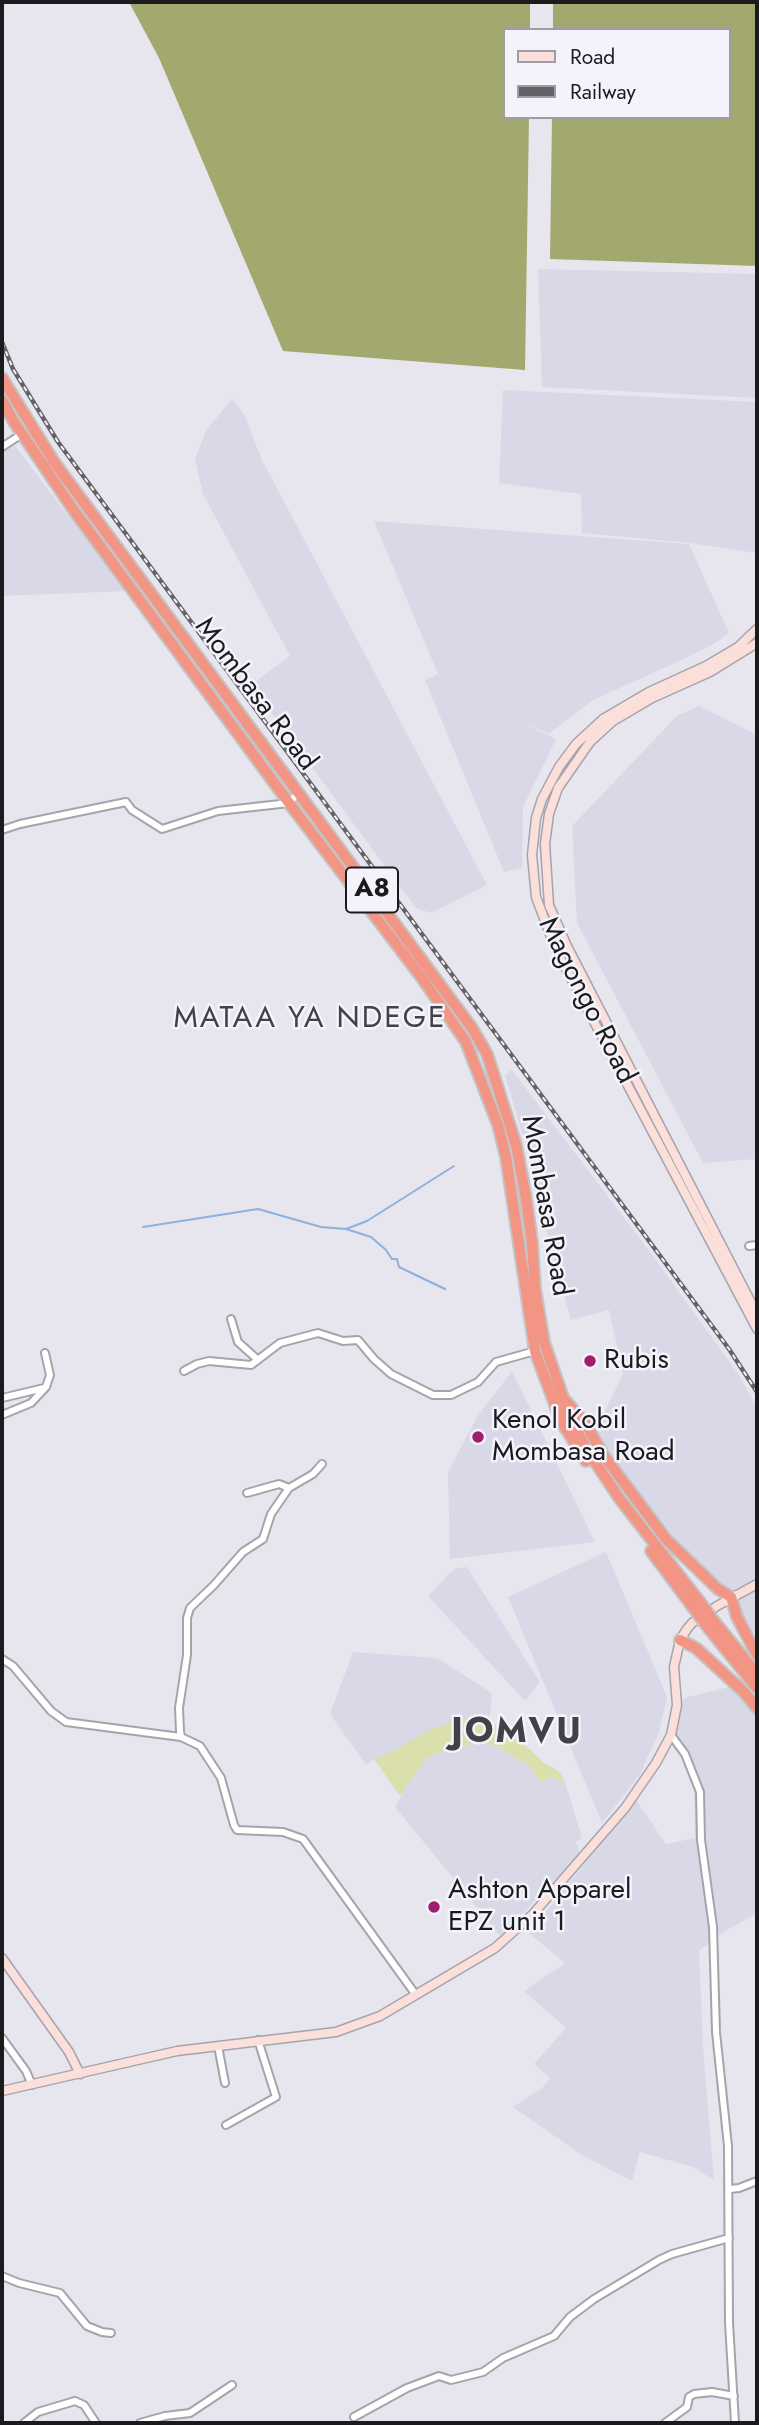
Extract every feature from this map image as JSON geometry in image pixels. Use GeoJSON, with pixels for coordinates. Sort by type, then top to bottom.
{"type":"FeatureCollection","features":[{"type":"Feature","properties":{"kind":"highway","name":"Mombasa Road"},"geometry":{"type":"LineString","coordinates":[[2,378],[54,462],[452,999],[487,1054],[516,1145],[525,1192],[535,1289],[544,1342],[569,1415],[586,1448],[642,1534],[706,1625],[757,1688]]}},
{"type":"Feature","properties":{"kind":"highway","name":"Mombasa Road"},"geometry":{"type":"LineString","coordinates":[[2,400],[75,512],[289,803],[422,978],[466,1042],[498,1125],[506,1157],[535,1351],[561,1421],[593,1471],[757,1674]]}},
{"type":"Feature","properties":{"kind":"highway"},"geometry":{"type":"LineString","coordinates":[[562,1396],[585,1423],[604,1456],[666,1539],[718,1590],[732,1597],[737,1617],[757,1655]]}},
{"type":"Feature","properties":{"kind":"highway"},"geometry":{"type":"LineString","coordinates":[[680,1640],[695,1647],[744,1692],[757,1708]]}},
{"type":"Feature","properties":{"kind":"main road","name":"Magongo Road"},"geometry":{"type":"LineString","coordinates":[[757,629],[738,647],[706,666],[649,691],[603,719],[576,744],[559,767],[542,799],[536,818],[532,855],[536,897],[556,950],[757,1329]]}},
{"type":"Feature","properties":{"kind":"main road","name":"Magongo Road"},"geometry":{"type":"LineString","coordinates":[[757,643],[710,672],[652,698],[613,721],[590,741],[558,788],[549,814],[545,844],[549,905],[566,944],[757,1314]]}},
{"type":"Feature","properties":{"kind":"main road"},"geometry":{"type":"LineString","coordinates":[[556,950],[566,944]]}},
{"type":"Feature","properties":{"kind":"main road"},"geometry":{"type":"LineString","coordinates":[[2,2091],[164,2053],[336,2032],[380,2016],[495,1948],[522,1926],[625,1808],[650,1772],[671,1735],[677,1705],[674,1667],[680,1640],[692,1623],[757,1584]]}},
{"type":"Feature","properties":{"kind":"main road"},"geometry":{"type":"LineString","coordinates":[[2,1958],[69,2052],[80,2074]]}},
{"type":"Feature","properties":{"kind":"street"},"geometry":{"type":"LineString","coordinates":[[2,447],[22,434]]}},
{"type":"Feature","properties":{"kind":"street"},"geometry":{"type":"LineString","coordinates":[[2,830],[126,802],[132,810],[162,829],[218,811],[289,803],[299,792]]}},
{"type":"Feature","properties":{"kind":"street"},"geometry":{"type":"LineString","coordinates":[[749,1246],[757,1245]]}},
{"type":"Feature","properties":{"kind":"street"},"geometry":{"type":"LineString","coordinates":[[231,1319],[238,1342],[258,1360]]}},
{"type":"Feature","properties":{"kind":"street"},"geometry":{"type":"LineString","coordinates":[[184,1371],[203,1362],[247,1366],[280,1343],[304,1339],[318,1333],[343,1341],[361,1342],[386,1371],[426,1392],[451,1395],[468,1388],[486,1375],[496,1362],[535,1351]]}},
{"type":"Feature","properties":{"kind":"street"},"geometry":{"type":"LineString","coordinates":[[2,1415],[31,1403],[46,1387],[50,1375],[45,1353]]}},
{"type":"Feature","properties":{"kind":"street"},"geometry":{"type":"LineString","coordinates":[[2,1398],[46,1387]]}},
{"type":"Feature","properties":{"kind":"street"},"geometry":{"type":"LineString","coordinates":[[181,1737],[179,1708],[187,1655],[188,1613],[243,1552],[263,1539],[271,1514],[289,1488],[313,1474],[322,1464]]}},
{"type":"Feature","properties":{"kind":"street"},"geometry":{"type":"LineString","coordinates":[[247,1493],[279,1484],[289,1488]]}},
{"type":"Feature","properties":{"kind":"street"},"geometry":{"type":"LineString","coordinates":[[2,1659],[13,1666],[51,1711],[66,1722],[181,1737],[200,1746],[221,1779],[237,1829],[283,1832],[303,1839],[416,1995]]}},
{"type":"Feature","properties":{"kind":"street"},"geometry":{"type":"LineString","coordinates":[[671,1735],[685,1754],[700,1792],[701,1840],[713,1927],[716,2032],[730,2189],[729,2323],[735,2423]]}},
{"type":"Feature","properties":{"kind":"street"},"geometry":{"type":"LineString","coordinates":[[2,2038],[26,2071],[32,2085]]}},
{"type":"Feature","properties":{"kind":"street"},"geometry":{"type":"LineString","coordinates":[[226,2125],[276,2096],[258,2040]]}},
{"type":"Feature","properties":{"kind":"street"},"geometry":{"type":"LineString","coordinates":[[218,2046],[225,2082]]}},
{"type":"Feature","properties":{"kind":"street"},"geometry":{"type":"LineString","coordinates":[[730,2189],[757,2181]]}},
{"type":"Feature","properties":{"kind":"street"},"geometry":{"type":"LineString","coordinates":[[354,2417],[407,2388],[439,2376],[451,2380],[483,2372],[503,2358],[554,2336],[579,2309],[601,2293],[659,2260],[729,2238]]}},
{"type":"Feature","properties":{"kind":"street"},"geometry":{"type":"LineString","coordinates":[[2,2276],[60,2293],[87,2326],[111,2333]]}},
{"type":"Feature","properties":{"kind":"street"},"geometry":{"type":"LineString","coordinates":[[140,2423],[190,2413],[232,2385]]}},
{"type":"Feature","properties":{"kind":"street"},"geometry":{"type":"LineString","coordinates":[[665,2423],[687,2407],[694,2394],[712,2392],[734,2396]]}},
{"type":"Feature","properties":{"kind":"street"},"geometry":{"type":"LineString","coordinates":[[24,2423],[38,2412],[75,2401],[84,2405],[96,2423]]}},
{"type":"Feature","properties":{"kind":"shaded area"},"geometry":{"type":"Polygon","coordinates":[[[538,269],[757,274],[757,398],[542,387],[538,269]]]}},
{"type":"Feature","properties":{"kind":"shaded area"},"geometry":{"type":"Polygon","coordinates":[[[503,390],[757,402],[757,553],[690,543],[582,533],[581,494],[499,483],[503,390]]]}},
{"type":"Feature","properties":{"kind":"shaded area"},"geometry":{"type":"Polygon","coordinates":[[[232,399],[244,414],[262,460],[487,885],[431,913],[416,908],[251,685],[290,656],[203,494],[195,459],[206,431],[232,399]]]}},
{"type":"Feature","properties":{"kind":"shaded area"},"geometry":{"type":"Polygon","coordinates":[[[15,446],[126,591],[2,596],[2,452],[15,446]]]}},
{"type":"Feature","properties":{"kind":"shaded area"},"geometry":{"type":"Polygon","coordinates":[[[374,521],[689,544],[729,633],[686,658],[593,700],[549,734],[511,717],[556,739],[523,807],[522,868],[504,872],[425,680],[438,674],[374,521]]]}},
{"type":"Feature","properties":{"kind":"shaded area"},"geometry":{"type":"Polygon","coordinates":[[[699,706],[757,735],[757,1159],[703,1163],[577,923],[572,826],[677,716],[699,706]]]}},
{"type":"Feature","properties":{"kind":"shaded area"},"geometry":{"type":"Polygon","coordinates":[[[512,1070],[653,1256],[739,1375],[757,1408],[757,1636],[643,1499],[610,1466],[596,1430],[623,1374],[609,1310],[571,1320],[505,1075],[512,1070]]]}},
{"type":"Feature","properties":{"kind":"shaded area"},"geometry":{"type":"Polygon","coordinates":[[[512,1371],[595,1542],[450,1559],[448,1472],[477,1417],[512,1371]]]}},
{"type":"Feature","properties":{"kind":"shaded area"},"geometry":{"type":"Polygon","coordinates":[[[606,1552],[667,1697],[659,1732],[639,1776],[602,1823],[508,1597],[606,1552]]]}},
{"type":"Feature","properties":{"kind":"shaded area"},"geometry":{"type":"Polygon","coordinates":[[[467,1567],[540,1682],[525,1701],[428,1596],[454,1569],[467,1567]]]}},
{"type":"Feature","properties":{"kind":"shaded area"},"geometry":{"type":"Polygon","coordinates":[[[353,1652],[437,1658],[492,1693],[489,1723],[462,1720],[366,1765],[330,1714],[353,1652]]]}},
{"type":"Feature","properties":{"kind":"shaded area"},"geometry":{"type":"Polygon","coordinates":[[[745,1683],[757,1698],[757,1913],[720,1934],[699,1951],[703,2046],[714,2180],[693,2167],[640,2152],[632,2181],[582,2155],[513,2107],[542,2088],[550,2078],[534,2064],[566,2028],[524,1991],[565,1963],[529,1933],[636,1800],[666,1844],[695,1838],[694,1790],[674,1735],[684,1698],[745,1683]]]}},
{"type":"Feature","properties":{"kind":"shaded area"},"geometry":{"type":"Polygon","coordinates":[[[474,1744],[498,1747],[530,1766],[540,1783],[551,1777],[565,1782],[582,1838],[576,1842],[580,1853],[501,1937],[395,1807],[426,1759],[438,1753],[474,1744]]]}},
{"type":"Feature","properties":{"kind":"green space"},"geometry":{"type":"Polygon","coordinates":[[[129,2],[530,2],[530,28],[504,28],[504,119],[529,119],[525,370],[283,351],[159,58],[129,2]]]}},
{"type":"Feature","properties":{"kind":"green space"},"geometry":{"type":"Polygon","coordinates":[[[553,2],[757,2],[757,266],[550,259],[552,119],[731,119],[731,28],[553,28],[553,2]]]}},
{"type":"Feature","properties":{"kind":"green space"},"geometry":{"type":"Polygon","coordinates":[[[462,1720],[506,1727],[543,1762],[560,1772],[565,1782],[551,1777],[540,1783],[530,1766],[498,1747],[474,1744],[438,1753],[426,1759],[400,1796],[374,1759],[431,1729],[462,1720]]]}},
{"type":"Feature","properties":{"kind":"waterway"},"geometry":{"type":"LineString","coordinates":[[143,1227],[258,1209],[321,1227],[346,1229],[367,1221],[454,1166]]}},
{"type":"Feature","properties":{"kind":"waterway"},"geometry":{"type":"LineString","coordinates":[[346,1229],[371,1237],[392,1259],[397,1259],[399,1267],[445,1289]]}},
{"type":"Feature","properties":{"kind":"railway"},"geometry":{"type":"LineString","coordinates":[[2,342],[13,369],[58,442],[729,1349],[757,1392]]}},
{"type":"Feature","properties":{"kind":"place","name":"Rubis"},"geometry":{"type":"Point","coordinates":[590,1361]}},
{"type":"Feature","properties":{"kind":"place","name":"Kenol Kobil Mombasa Road"},"geometry":{"type":"Point","coordinates":[478,1437]}},
{"type":"Feature","properties":{"kind":"place","name":"Ashton Apparel EPZ unit 1"},"geometry":{"type":"Point","coordinates":[434,1907]}},
{"type":"Feature","properties":{"kind":"district","name":"MATAA YA NDEGE"},"geometry":{"type":"Point","coordinates":[310,1020]}},
{"type":"Feature","properties":{"kind":"district","name":"JOMVU"},"geometry":{"type":"Point","coordinates":[517,1734]}}]}
